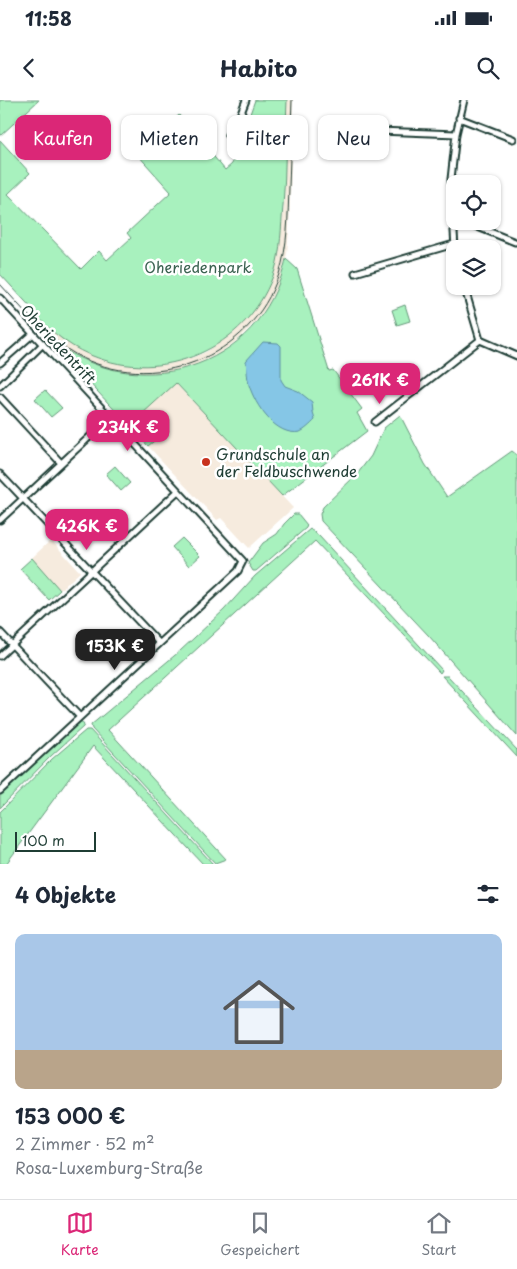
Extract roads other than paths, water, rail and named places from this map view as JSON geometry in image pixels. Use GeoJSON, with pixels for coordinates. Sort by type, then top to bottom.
{"type":"FeatureCollection","features":[{"type":"Feature","properties":{"kind":"street"},"geometry":{"type":"LineString","coordinates":[[240,115],[246,100]]}},
{"type":"Feature","properties":{"kind":"street"},"geometry":{"type":"LineString","coordinates":[[451,175],[456,134],[464,100]]}},
{"type":"Feature","properties":{"kind":"street"},"geometry":{"type":"LineString","coordinates":[[459,118],[513,140]]}},
{"type":"Feature","properties":{"kind":"street"},"geometry":{"type":"LineString","coordinates":[[389,131],[456,134]]}},
{"type":"Feature","properties":{"kind":"street"},"geometry":{"type":"LineString","coordinates":[[485,230],[515,242]]}},
{"type":"Feature","properties":{"kind":"street"},"geometry":{"type":"LineString","coordinates":[[355,273],[446,248]]}},
{"type":"Feature","properties":{"kind":"street"},"geometry":{"type":"LineString","coordinates":[[467,295],[480,340]]}},
{"type":"Feature","properties":{"kind":"street","name":"Oheriedentrift"},"geometry":{"type":"LineString","coordinates":[[0,298],[243,561],[238,572],[159,643]]}},
{"type":"Feature","properties":{"kind":"street"},"geometry":{"type":"LineString","coordinates":[[0,363],[33,334]]}},
{"type":"Feature","properties":{"kind":"street"},"geometry":{"type":"LineString","coordinates":[[480,340],[517,356]]}},
{"type":"Feature","properties":{"kind":"street"},"geometry":{"type":"LineString","coordinates":[[375,422],[480,340]]}},
{"type":"Feature","properties":{"kind":"street"},"geometry":{"type":"LineString","coordinates":[[0,386],[43,344]]}},
{"type":"Feature","properties":{"kind":"street"},"geometry":{"type":"LineString","coordinates":[[0,397],[61,463]]}},
{"type":"Feature","properties":{"kind":"street"},"geometry":{"type":"LineString","coordinates":[[0,520],[110,418]]}},
{"type":"Feature","properties":{"kind":"street"},"geometry":{"type":"LineString","coordinates":[[0,474],[159,643],[0,791]]}},
{"type":"Feature","properties":{"kind":"street"},"geometry":{"type":"LineString","coordinates":[[0,656],[178,491]]}},
{"type":"Feature","properties":{"kind":"street"},"geometry":{"type":"LineString","coordinates":[[0,632],[80,718]]}},
{"type":"Feature","properties":{"kind":"water"},"geometry":{"type":"Polygon","coordinates":[[[263,342],[278,343],[281,346],[281,380],[285,386],[298,391],[312,402],[315,420],[300,432],[283,430],[275,425],[261,410],[252,393],[248,382],[246,361],[263,342]]]}},
{"type":"Feature","properties":{"kind":"tram line"},"geometry":{"type":"LineString","coordinates":[[0,284],[35,322],[64,347],[75,354],[104,366],[135,371],[166,370],[195,362],[223,348],[246,328],[266,303],[279,274],[286,242],[288,220],[292,100]]}},
{"type":"Feature","properties":{"kind":"place","name":"Grundschule an der Feldbuschwende"},"geometry":{"type":"Point","coordinates":[206,462]}},
{"type":"Feature","properties":{"kind":"park label","name":"Oheriedenpark"},"geometry":{"type":"Point","coordinates":[198,266]}}]}
